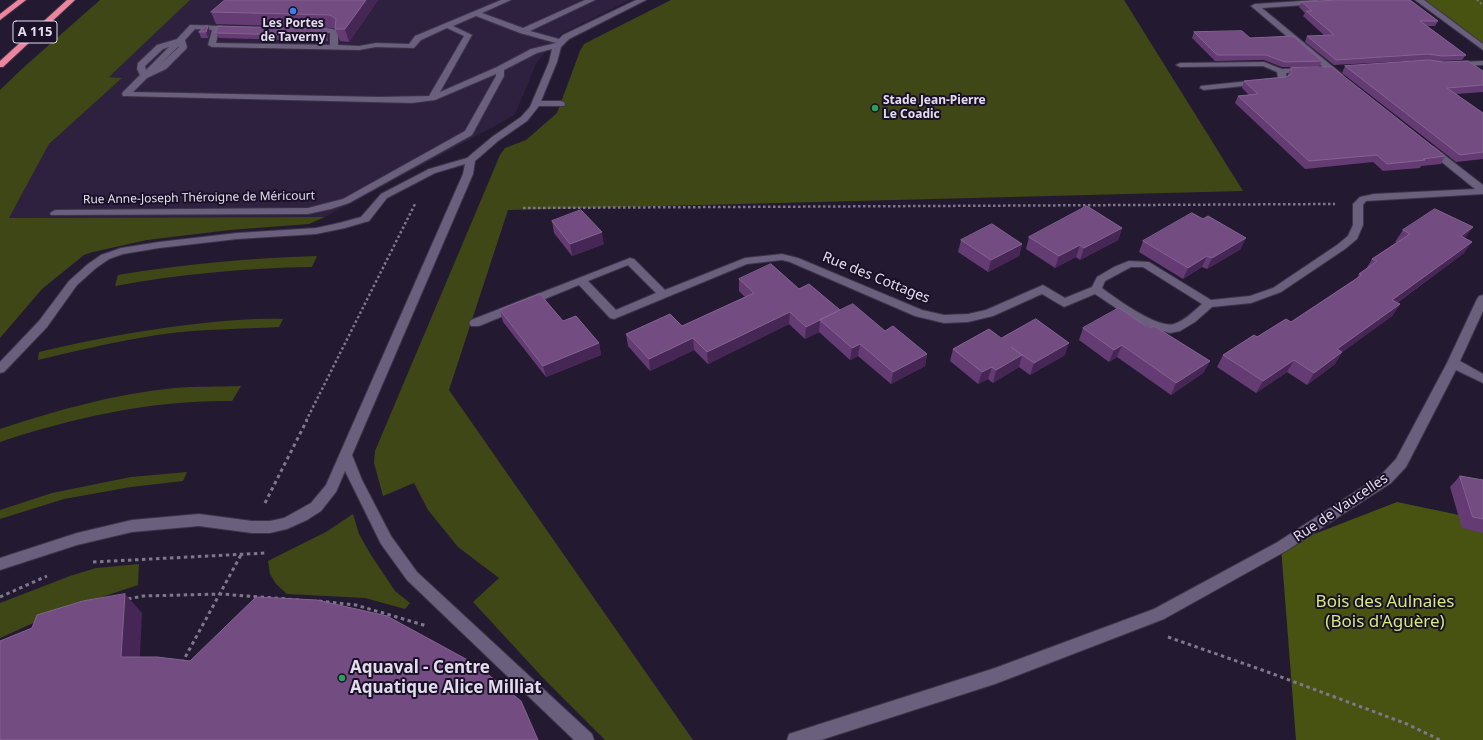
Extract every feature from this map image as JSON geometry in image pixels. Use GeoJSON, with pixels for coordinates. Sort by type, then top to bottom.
{"type":"FeatureCollection","features":[{"type":"Feature","properties":{"kind":"highway","name":"A 115"},"geometry":{"type":"LineString","coordinates":[[0,18],[22,0]]}},
{"type":"Feature","properties":{"kind":"highway","name":"A 115"},"geometry":{"type":"LineString","coordinates":[[0,65],[71,0]]}},
{"type":"Feature","properties":{"kind":"street"},"geometry":{"type":"LineString","coordinates":[[507,0],[418,38],[411,46],[334,48],[212,45],[220,28],[193,27],[126,94],[385,100],[432,98],[500,69],[534,51],[558,44],[566,37],[642,0]]}},
{"type":"Feature","properties":{"kind":"street"},"geometry":{"type":"LineString","coordinates":[[522,31],[591,0]]}},
{"type":"Feature","properties":{"kind":"street"},"geometry":{"type":"LineString","coordinates":[[1419,0],[1483,48]]}},
{"type":"Feature","properties":{"kind":"street"},"geometry":{"type":"LineString","coordinates":[[1330,2],[1255,6],[1349,84]]}},
{"type":"Feature","properties":{"kind":"street"},"geometry":{"type":"LineString","coordinates":[[477,14],[558,44]]}},
{"type":"Feature","properties":{"kind":"street"},"geometry":{"type":"LineString","coordinates":[[432,98],[468,35],[448,26]]}},
{"type":"Feature","properties":{"kind":"street"},"geometry":{"type":"LineString","coordinates":[[303,30],[334,31],[334,48]]}},
{"type":"Feature","properties":{"kind":"street"},"geometry":{"type":"LineString","coordinates":[[0,369],[43,324],[74,284],[92,266],[105,257],[121,251],[159,245],[221,238],[316,231],[341,226],[365,219],[384,196],[432,171],[470,160],[495,139],[524,120],[534,108],[553,62],[558,44]]}},
{"type":"Feature","properties":{"kind":"street"},"geometry":{"type":"LineString","coordinates":[[1446,65],[1483,63]]}},
{"type":"Feature","properties":{"kind":"street"},"geometry":{"type":"LineString","coordinates":[[1180,65],[1264,64],[1281,71],[1331,70],[1346,68]]}},
{"type":"Feature","properties":{"kind":"street","name":"Rue Anne-Joseph Théroigne de Méricourt"},"geometry":{"type":"LineString","coordinates":[[55,213],[308,211],[328,207],[346,201],[469,134],[500,76],[500,69]]}},
{"type":"Feature","properties":{"kind":"street"},"geometry":{"type":"LineString","coordinates":[[1204,88],[1283,80],[1281,71]]}},
{"type":"Feature","properties":{"kind":"street"},"geometry":{"type":"LineString","coordinates":[[535,103],[561,104]]}},
{"type":"Feature","properties":{"kind":"street"},"geometry":{"type":"LineString","coordinates":[[1422,142],[1483,191]]}},
{"type":"Feature","properties":{"kind":"street"},"geometry":{"type":"LineString","coordinates":[[0,564],[77,538],[132,526],[199,520],[252,527],[270,527],[287,523],[316,507],[331,488],[468,174],[470,160]]}},
{"type":"Feature","properties":{"kind":"street"},"geometry":{"type":"LineString","coordinates":[[1096,289],[1108,299],[1155,326],[1170,329],[1186,322],[1209,304],[1251,299],[1277,290],[1341,247],[1353,237],[1358,225],[1358,204],[1363,199],[1374,197],[1483,191]]}},
{"type":"Feature","properties":{"kind":"street","name":"Rue des Cottages"},"geometry":{"type":"LineString","coordinates":[[581,280],[614,315],[745,261],[776,257],[794,260],[919,313],[944,319],[968,318],[989,313],[1043,289],[1064,303],[1096,289],[1101,279],[1118,269],[1129,264],[1145,264],[1209,304]]}},
{"type":"Feature","properties":{"kind":"street"},"geometry":{"type":"LineString","coordinates":[[475,324],[630,261],[664,295]]}},
{"type":"Feature","properties":{"kind":"street","name":"Rue de Vaucelles"},"geometry":{"type":"LineString","coordinates":[[795,740],[995,676],[1159,614],[1281,547],[1325,519],[1386,479],[1401,464],[1453,364],[1483,299]]}},
{"type":"Feature","properties":{"kind":"street"},"geometry":{"type":"LineString","coordinates":[[1453,364],[1483,379]]}},
{"type":"Feature","properties":{"kind":"street"},"geometry":{"type":"LineString","coordinates":[[345,455],[355,480],[386,540],[412,576],[586,740]]}},
{"type":"Feature","properties":{"kind":"path"},"geometry":{"type":"LineString","coordinates":[[1477,0],[1483,5]]}},
{"type":"Feature","properties":{"kind":"path"},"geometry":{"type":"LineString","coordinates":[[264,504],[432,171]]}},
{"type":"Feature","properties":{"kind":"path"},"geometry":{"type":"LineString","coordinates":[[523,208],[1358,204]]}},
{"type":"Feature","properties":{"kind":"path"},"geometry":{"type":"LineString","coordinates":[[87,562],[242,552],[264,553],[270,551]]}},
{"type":"Feature","properties":{"kind":"path"},"geometry":{"type":"LineString","coordinates":[[179,669],[221,594],[242,552]]}},
{"type":"Feature","properties":{"kind":"path"},"geometry":{"type":"LineString","coordinates":[[0,598],[48,575]]}},
{"type":"Feature","properties":{"kind":"path"},"geometry":{"type":"LineString","coordinates":[[121,601],[143,596],[221,594],[301,600]]}},
{"type":"Feature","properties":{"kind":"path"},"geometry":{"type":"LineString","coordinates":[[317,601],[356,605],[434,628]]}},
{"type":"Feature","properties":{"kind":"path"},"geometry":{"type":"LineString","coordinates":[[1131,624],[1385,715],[1440,740]]}},
{"type":"Feature","properties":{"kind":"shaded area"},"geometry":{"type":"Polygon","coordinates":[[[190,0],[630,0],[561,34],[537,62],[515,114],[325,217],[9,218],[49,144],[122,78],[109,77],[190,0]]]}},
{"type":"Feature","properties":{"kind":"green space"},"geometry":{"type":"Polygon","coordinates":[[[100,0],[190,0],[109,77],[122,78],[49,144],[9,218],[325,217],[309,224],[230,230],[147,240],[84,255],[42,289],[0,338],[0,90],[100,0]]]}},
{"type":"Feature","properties":{"kind":"green space","name":"Stade Jean-Pierre Le Coadic"},"geometry":{"type":"Polygon","coordinates":[[[671,0],[1124,0],[1243,191],[508,210],[449,390],[693,740],[605,740],[545,680],[473,602],[499,578],[458,547],[428,510],[414,483],[383,496],[374,463],[375,451],[500,155],[505,148],[526,140],[557,113],[584,44],[671,0]]]}},
{"type":"Feature","properties":{"kind":"green space"},"geometry":{"type":"Polygon","coordinates":[[[1419,0],[1483,0],[1483,48],[1419,0]]]}},
{"type":"Feature","properties":{"kind":"green space"},"geometry":{"type":"Polygon","coordinates":[[[317,256],[312,267],[213,272],[115,286],[118,275],[143,271],[217,262],[317,256]]]}},
{"type":"Feature","properties":{"kind":"green space"},"geometry":{"type":"Polygon","coordinates":[[[283,319],[279,327],[207,330],[148,336],[38,360],[39,352],[126,334],[213,322],[283,319]]]}},
{"type":"Feature","properties":{"kind":"green space"},"geometry":{"type":"Polygon","coordinates":[[[241,386],[232,401],[173,403],[114,412],[56,425],[0,442],[0,429],[43,415],[86,404],[130,394],[174,388],[241,386]]]}},
{"type":"Feature","properties":{"kind":"green space"},"geometry":{"type":"Polygon","coordinates":[[[187,472],[183,481],[131,487],[64,499],[0,519],[0,510],[52,493],[131,477],[187,472]]]}},
{"type":"Feature","properties":{"kind":"green space","name":"Bois des Aulnaies (Bois d'Aguère)"},"geometry":{"type":"Polygon","coordinates":[[[1397,502],[1483,520],[1483,740],[1296,740],[1281,547],[1397,502]]]}},
{"type":"Feature","properties":{"kind":"green space"},"geometry":{"type":"Polygon","coordinates":[[[353,514],[359,534],[371,555],[395,591],[410,603],[405,609],[365,598],[287,594],[276,584],[270,574],[268,561],[326,532],[353,514]]]}},
{"type":"Feature","properties":{"kind":"green space"},"geometry":{"type":"Polygon","coordinates":[[[139,564],[138,585],[60,611],[0,638],[0,603],[70,576],[96,568],[139,564]]]}},
{"type":"Feature","properties":{"kind":"building","name":"Les Portes de Taverny"},"geometry":{"type":"Polygon","coordinates":[[[225,0],[366,0],[345,29],[335,29],[336,19],[330,15],[211,12],[225,0]]]}},
{"type":"Feature","properties":{"kind":"building"},"geometry":{"type":"Polygon","coordinates":[[[1338,0],[1410,0],[1438,21],[1420,21],[1466,55],[1442,56],[1428,54],[1336,60],[1307,36],[1334,35],[1306,11],[1312,11],[1302,2],[1338,0]]]}},
{"type":"Feature","properties":{"kind":"building"},"geometry":{"type":"Polygon","coordinates":[[[208,26],[206,32],[199,32],[208,26]]]}},
{"type":"Feature","properties":{"kind":"building"},"geometry":{"type":"Polygon","coordinates":[[[218,26],[327,29],[327,36],[216,33],[218,26]]]}},
{"type":"Feature","properties":{"kind":"building"},"geometry":{"type":"Polygon","coordinates":[[[1242,31],[1250,38],[1293,36],[1322,61],[1285,62],[1266,55],[1217,55],[1194,32],[1242,31]]]}},
{"type":"Feature","properties":{"kind":"building"},"geometry":{"type":"Polygon","coordinates":[[[1429,60],[1443,62],[1468,61],[1483,71],[1483,85],[1447,88],[1483,113],[1483,152],[1460,155],[1345,66],[1429,60]]]}},
{"type":"Feature","properties":{"kind":"building"},"geometry":{"type":"Polygon","coordinates":[[[1332,67],[1445,156],[1423,159],[1425,160],[1387,164],[1377,155],[1309,161],[1238,96],[1258,94],[1244,81],[1286,77],[1291,74],[1291,68],[1332,67]]]}},
{"type":"Feature","properties":{"kind":"building"},"geometry":{"type":"Polygon","coordinates":[[[1087,206],[1122,228],[1084,248],[1080,245],[1059,256],[1029,237],[1087,206]]]}},
{"type":"Feature","properties":{"kind":"building"},"geometry":{"type":"Polygon","coordinates":[[[1435,209],[1473,227],[1461,236],[1472,242],[1392,300],[1400,304],[1337,349],[1342,352],[1314,373],[1294,360],[1263,381],[1223,355],[1254,335],[1257,337],[1286,319],[1291,322],[1362,275],[1359,274],[1377,261],[1372,259],[1410,234],[1403,230],[1435,209]]]}},
{"type":"Feature","properties":{"kind":"building"},"geometry":{"type":"Polygon","coordinates":[[[581,210],[602,232],[570,244],[552,221],[581,210]]]}},
{"type":"Feature","properties":{"kind":"building"},"geometry":{"type":"Polygon","coordinates":[[[1192,213],[1203,219],[1208,216],[1246,238],[1212,258],[1207,256],[1188,268],[1143,241],[1192,213]]]}},
{"type":"Feature","properties":{"kind":"building"},"geometry":{"type":"Polygon","coordinates":[[[992,224],[1022,244],[991,260],[961,240],[992,224]]]}},
{"type":"Feature","properties":{"kind":"building"},"geometry":{"type":"Polygon","coordinates":[[[771,264],[799,289],[809,284],[840,310],[806,327],[790,312],[707,352],[693,338],[649,359],[626,334],[670,314],[682,326],[754,293],[739,279],[771,264]]]}},
{"type":"Feature","properties":{"kind":"building"},"geometry":{"type":"Polygon","coordinates":[[[540,294],[563,321],[576,316],[599,343],[543,366],[500,310],[540,294]]]}},
{"type":"Feature","properties":{"kind":"building"},"geometry":{"type":"Polygon","coordinates":[[[853,304],[885,331],[893,326],[927,354],[893,372],[860,344],[852,348],[820,320],[853,304]]]}},
{"type":"Feature","properties":{"kind":"building"},"geometry":{"type":"Polygon","coordinates":[[[1119,308],[1149,328],[1154,326],[1210,361],[1176,383],[1122,345],[1114,350],[1083,328],[1119,308]]]}},
{"type":"Feature","properties":{"kind":"building"},"geometry":{"type":"Polygon","coordinates":[[[1036,319],[1069,343],[1034,363],[1011,347],[1022,355],[996,370],[992,367],[982,372],[953,349],[989,329],[1001,338],[1036,319]]]}},
{"type":"Feature","properties":{"kind":"building"},"geometry":{"type":"Polygon","coordinates":[[[1460,476],[1483,480],[1483,519],[1473,517],[1460,476]]]}},
{"type":"Feature","properties":{"kind":"building","name":"Aquaval - Centre Aquatique Alice Milliat"},"geometry":{"type":"Polygon","coordinates":[[[125,594],[121,657],[157,657],[190,661],[256,597],[317,600],[387,616],[475,664],[521,701],[538,740],[0,740],[0,641],[32,628],[37,615],[83,601],[125,594]]]}},
{"type":"Feature","properties":{"kind":"place","name":"Les Portes de Taverny"},"geometry":{"type":"Point","coordinates":[293,11]}},
{"type":"Feature","properties":{"kind":"place","name":"Stade Jean-Pierre Le Coadic"},"geometry":{"type":"Point","coordinates":[875,108]}},
{"type":"Feature","properties":{"kind":"place","name":"Aquaval - Centre Aquatique Alice Milliat"},"geometry":{"type":"Point","coordinates":[342,678]}}]}
